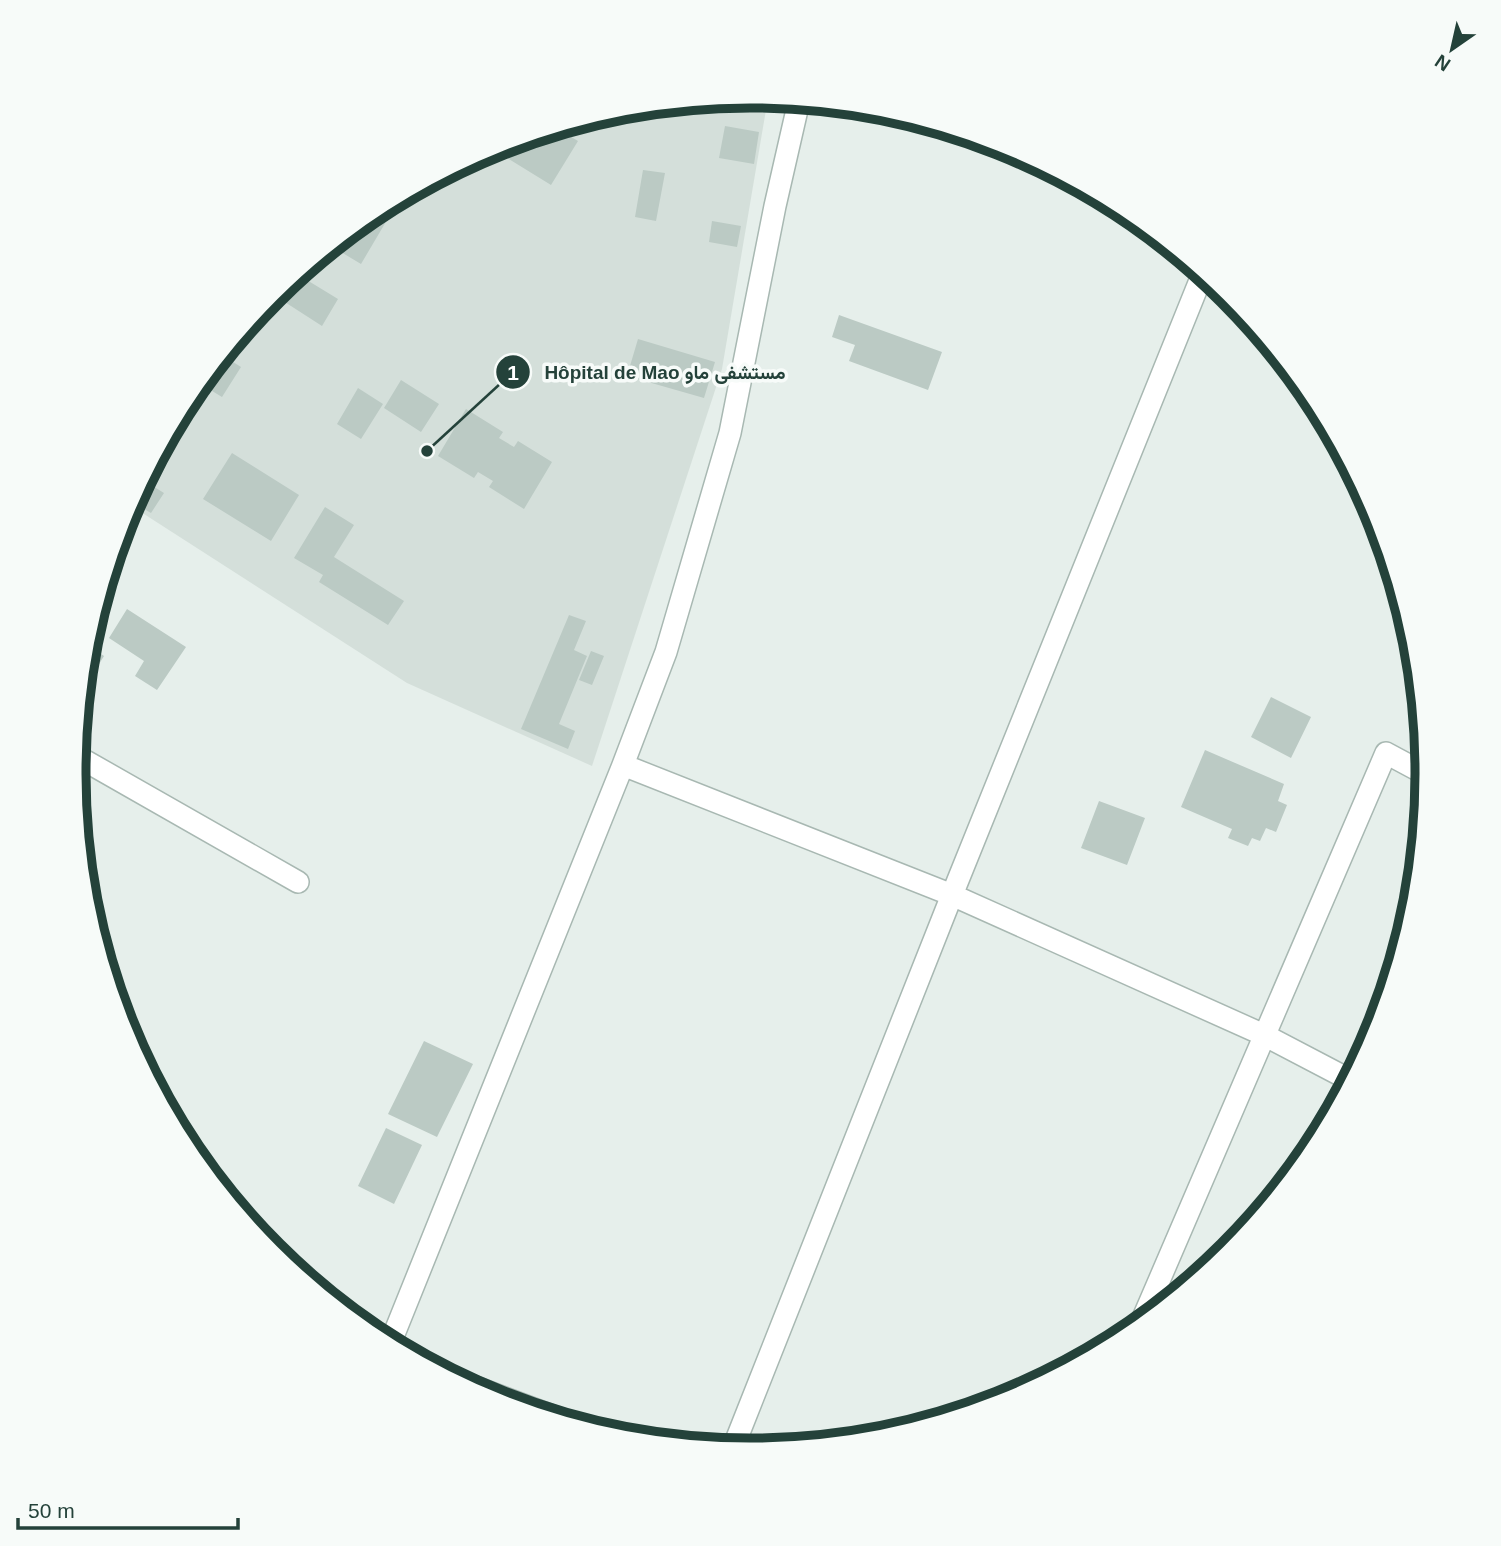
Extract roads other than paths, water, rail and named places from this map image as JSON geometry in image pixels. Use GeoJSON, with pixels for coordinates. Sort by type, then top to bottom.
{"type":"FeatureCollection","features":[{"type":"Feature","properties":{"kind":"street"},"geometry":{"type":"LineString","coordinates":[[394,1334],[666,652],[730,433],[797,110]]}},
{"type":"Feature","properties":{"kind":"street"},"geometry":{"type":"LineString","coordinates":[[737,1437],[951,895],[1199,283]]}},
{"type":"Feature","properties":{"kind":"street"},"geometry":{"type":"LineString","coordinates":[[1149,1305],[1386,753],[1415,769]]}},
{"type":"Feature","properties":{"kind":"street"},"geometry":{"type":"LineString","coordinates":[[86,761],[298,882]]}},
{"type":"Feature","properties":{"kind":"street"},"geometry":{"type":"LineString","coordinates":[[623,765],[951,895],[1264,1035],[1342,1076]]}},
{"type":"Feature","properties":{"kind":"place","name":"Hôpital de Mao مستشفى ماو"},"geometry":{"type":"Point","coordinates":[427,451]}}]}
